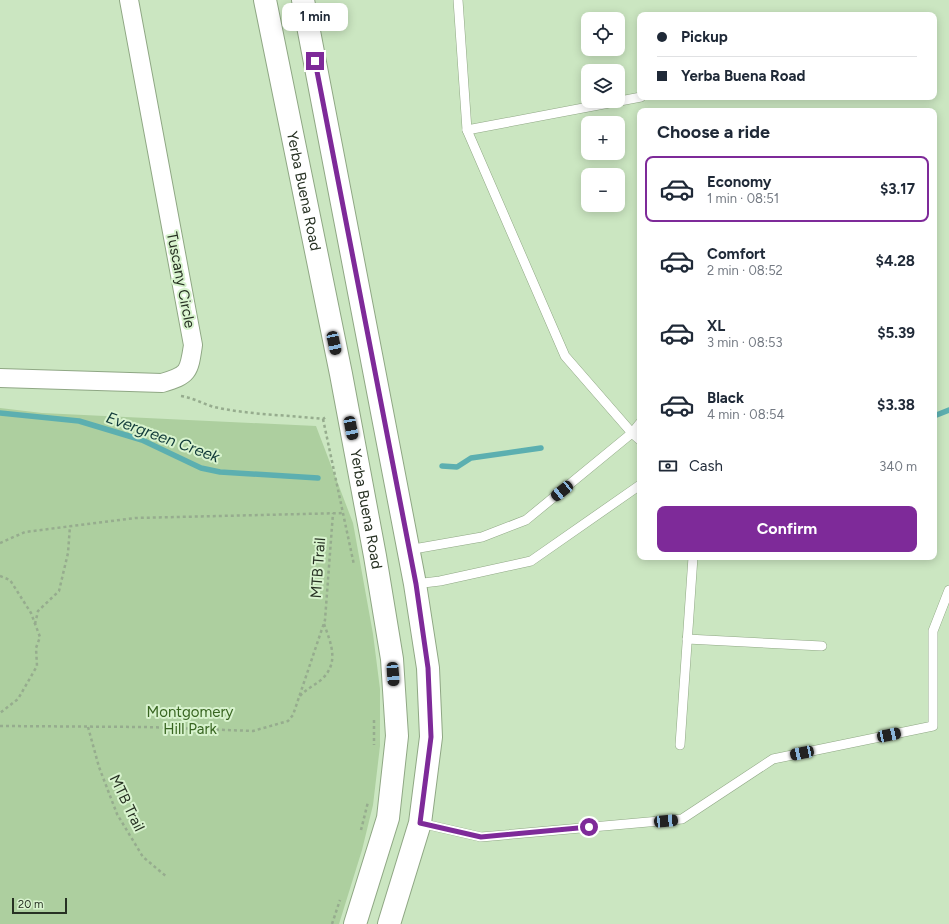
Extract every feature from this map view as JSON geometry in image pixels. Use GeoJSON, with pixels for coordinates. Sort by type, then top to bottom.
{"type":"FeatureCollection","features":[{"type":"Feature","properties":{"kind":"street","name":"Tuscany Circle"},"geometry":{"type":"LineString","coordinates":[[0,378],[162,383],[182,377],[190,366],[194,345],[129,0]]}},
{"type":"Feature","properties":{"kind":"street","name":"Yerba Buena Road"},"geometry":{"type":"LineString","coordinates":[[265,0],[367,512],[392,659],[397,736],[388,818],[355,924]]}},
{"type":"Feature","properties":{"kind":"street"},"geometry":{"type":"LineString","coordinates":[[303,0],[408,550],[416,584],[428,668],[431,737],[420,823],[389,924]]}},
{"type":"Feature","properties":{"kind":"street"},"geometry":{"type":"LineString","coordinates":[[375,556],[408,550]]}},
{"type":"Feature","properties":{"kind":"street"},"geometry":{"type":"LineString","coordinates":[[381,591],[416,584]]}},
{"type":"Feature","properties":{"kind":"lane"},"geometry":{"type":"LineString","coordinates":[[458,0],[467,130],[565,356],[637,437]]}},
{"type":"Feature","properties":{"kind":"lane"},"geometry":{"type":"LineString","coordinates":[[467,130],[637,98]]}},
{"type":"Feature","properties":{"kind":"lane"},"geometry":{"type":"LineString","coordinates":[[408,550],[482,537],[526,520],[637,427]]}},
{"type":"Feature","properties":{"kind":"lane"},"geometry":{"type":"LineString","coordinates":[[416,584],[440,581],[531,561],[637,488]]}},
{"type":"Feature","properties":{"kind":"lane"},"geometry":{"type":"LineString","coordinates":[[680,745],[693,560]]}},
{"type":"Feature","properties":{"kind":"lane"},"geometry":{"type":"LineString","coordinates":[[420,823],[481,837],[682,819],[773,759],[933,726],[933,631],[949,590]]}},
{"type":"Feature","properties":{"kind":"lane"},"geometry":{"type":"LineString","coordinates":[[687,639],[822,646]]}},
{"type":"Feature","properties":{"kind":"path"},"geometry":{"type":"LineString","coordinates":[[323,419],[356,571]]}},
{"type":"Feature","properties":{"kind":"path"},"geometry":{"type":"LineString","coordinates":[[0,543],[25,532],[135,518],[367,512]]}},
{"type":"Feature","properties":{"kind":"path","name":"MTB Trail"},"geometry":{"type":"LineString","coordinates":[[0,726],[253,731],[288,721],[293,715],[324,624],[330,579],[333,513]]}},
{"type":"Feature","properties":{"kind":"path"},"geometry":{"type":"LineString","coordinates":[[35,624],[38,611],[59,591],[68,553],[70,526]]}},
{"type":"Feature","properties":{"kind":"path"},"geometry":{"type":"LineString","coordinates":[[0,576],[10,580],[31,613],[40,637],[36,648],[37,666],[18,699],[0,713]]}},
{"type":"Feature","properties":{"kind":"path","name":"MTB Trail"},"geometry":{"type":"LineString","coordinates":[[299,698],[306,689],[323,678],[334,656],[324,624]]}},
{"type":"Feature","properties":{"kind":"path"},"geometry":{"type":"LineString","coordinates":[[374,714],[374,748]]}},
{"type":"Feature","properties":{"kind":"path","name":"MTB Trail"},"geometry":{"type":"LineString","coordinates":[[88,727],[99,767],[117,814],[143,858],[167,878]]}},
{"type":"Feature","properties":{"kind":"path"},"geometry":{"type":"LineString","coordinates":[[360,836],[368,801]]}},
{"type":"Feature","properties":{"kind":"path"},"geometry":{"type":"LineString","coordinates":[[332,924],[341,894]]}},
{"type":"Feature","properties":{"kind":"green space","name":"Montgomery Hill Park"},"geometry":{"type":"Polygon","coordinates":[[[0,408],[42,413],[316,426],[353,523],[373,634],[380,689],[380,746],[373,805],[362,850],[339,924],[0,924],[0,408]]]}},
{"type":"Feature","properties":{"kind":"waterway","name":"Evergreen Creek"},"geometry":{"type":"LineString","coordinates":[[937,415],[949,410]]}},
{"type":"Feature","properties":{"kind":"waterway","name":"Evergreen Creek"},"geometry":{"type":"LineString","coordinates":[[0,413],[79,421],[142,440],[201,468],[220,472],[318,478]]}},
{"type":"Feature","properties":{"kind":"waterway","name":"Evergreen Creek"},"geometry":{"type":"LineString","coordinates":[[442,466],[457,467],[471,458],[541,448]]}},
{"type":"Feature","properties":{"kind":"route"},"geometry":{"type":"LineString","coordinates":[[315,61],[408,550],[416,584],[428,668],[431,737],[420,823],[481,837],[589,827]]}}]}
